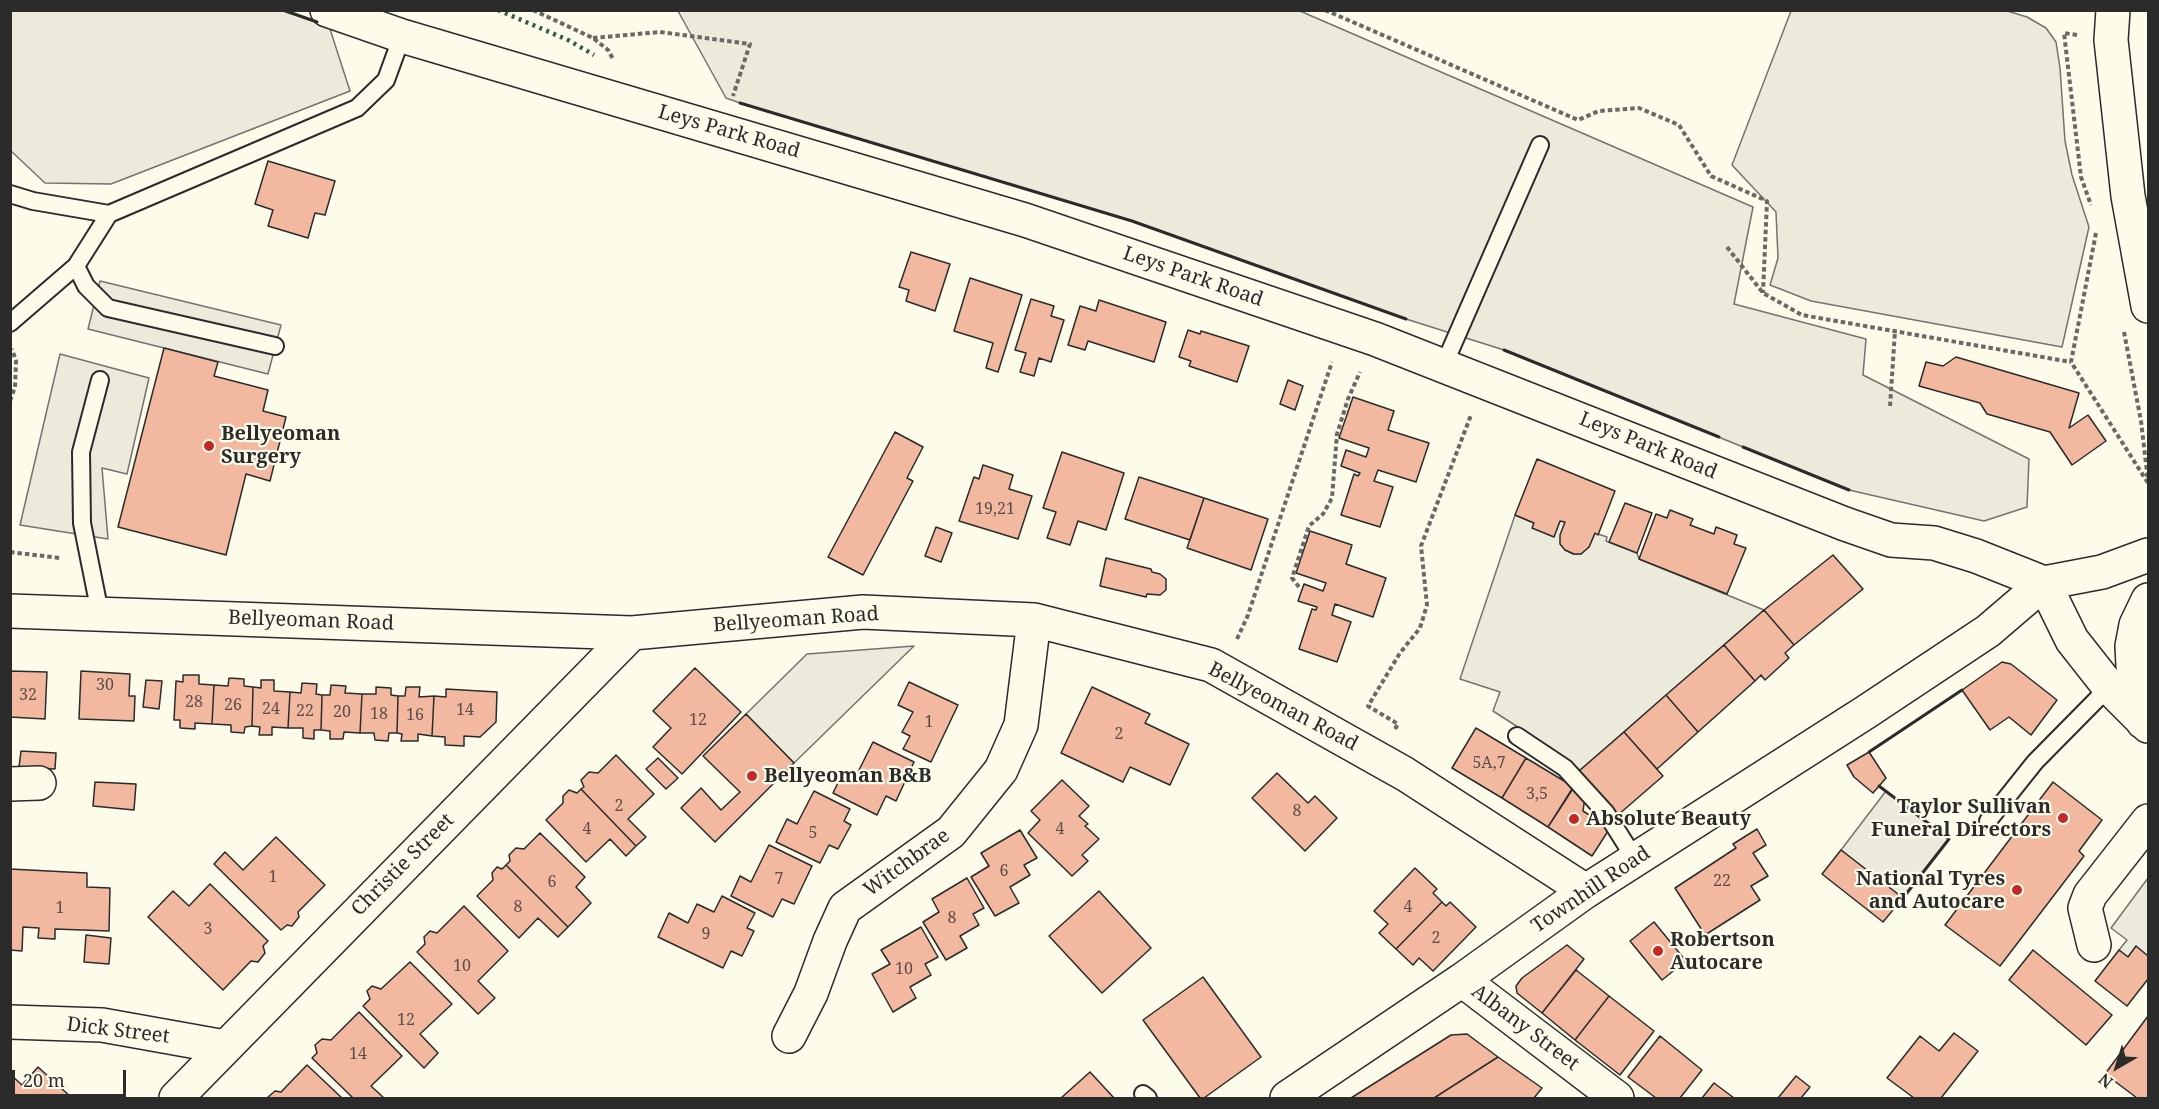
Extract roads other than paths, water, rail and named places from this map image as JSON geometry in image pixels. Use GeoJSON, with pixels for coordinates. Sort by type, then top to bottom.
{"type":"FeatureCollection","features":[{"type":"Feature","properties":{"kind":"street","name":"Leys Park Road"},"geometry":{"type":"LineString","coordinates":[[327,10],[402,36],[1025,220],[1343,327],[1845,524],[1891,540],[1934,543],[1966,552],[2044,583]]}},
{"type":"Feature","properties":{"kind":"street"},"geometry":{"type":"LineString","coordinates":[[2112,25],[2128,196],[2148,306]]}},
{"type":"Feature","properties":{"kind":"street"},"geometry":{"type":"LineString","coordinates":[[2146,724],[2109,687],[2072,640],[2044,583],[2102,572],[2147,555]]}},
{"type":"Feature","properties":{"kind":"street","name":"Townhill Road"},"geometry":{"type":"LineString","coordinates":[[1287,1098],[1462,980],[1586,891],[1988,631],[2044,583]]}},
{"type":"Feature","properties":{"kind":"street"},"geometry":{"type":"LineString","coordinates":[[2146,724],[2133,666],[2132,646],[2136,625],[2148,600]]}},
{"type":"Feature","properties":{"kind":"street","name":"Bellyeoman Road"},"geometry":{"type":"LineString","coordinates":[[10,611],[632,633],[863,612],[1034,620],[1210,665],[1405,774],[1586,891]]}},
{"type":"Feature","properties":{"kind":"street","name":"Witchbrae"},"geometry":{"type":"LineString","coordinates":[[789,1036],[812,993],[830,941],[845,908],[951,832],[1001,771],[1021,726],[1034,620]]}},
{"type":"Feature","properties":{"kind":"street","name":"Christie Street"},"geometry":{"type":"LineString","coordinates":[[176,1098],[632,633]]}},
{"type":"Feature","properties":{"kind":"street"},"geometry":{"type":"LineString","coordinates":[[2094,945],[2085,908],[2091,895],[2148,821]]}},
{"type":"Feature","properties":{"kind":"street","name":"Albany Street"},"geometry":{"type":"LineString","coordinates":[[1462,980],[1617,1098]]}},
{"type":"Feature","properties":{"kind":"street","name":"Dick Street"},"geometry":{"type":"LineString","coordinates":[[10,1022],[102,1025],[225,1047]]}},
{"type":"Feature","properties":{"kind":"lane"},"geometry":{"type":"LineString","coordinates":[[10,194],[33,201],[109,214],[357,108],[386,80],[402,36]]}},
{"type":"Feature","properties":{"kind":"lane"},"geometry":{"type":"LineString","coordinates":[[1443,366],[1540,145]]}},
{"type":"Feature","properties":{"kind":"lane"},"geometry":{"type":"LineString","coordinates":[[10,323],[76,266],[109,214]]}},
{"type":"Feature","properties":{"kind":"lane"},"geometry":{"type":"LineString","coordinates":[[76,266],[86,286],[108,308],[275,346]]}},
{"type":"Feature","properties":{"kind":"lane"},"geometry":{"type":"LineString","coordinates":[[100,380],[81,452],[82,523],[100,613]]}},
{"type":"Feature","properties":{"kind":"lane"},"geometry":{"type":"LineString","coordinates":[[1988,821],[2035,762],[2109,687]]}},
{"type":"Feature","properties":{"kind":"lane"},"geometry":{"type":"LineString","coordinates":[[1517,736],[1565,768],[1606,813],[1635,859]]}},
{"type":"Feature","properties":{"kind":"place","name":"Bellyeoman Surgery"},"geometry":{"type":"Point","coordinates":[209,446]}},
{"type":"Feature","properties":{"kind":"place","name":"Bellyeoman B&B"},"geometry":{"type":"Point","coordinates":[752,776]}},
{"type":"Feature","properties":{"kind":"place","name":"Taylor Sullivan Funeral Directors"},"geometry":{"type":"Point","coordinates":[2063,818]}},
{"type":"Feature","properties":{"kind":"place","name":"Absolute Beauty"},"geometry":{"type":"Point","coordinates":[1574,819]}},
{"type":"Feature","properties":{"kind":"place","name":"National Tyres and Autocare"},"geometry":{"type":"Point","coordinates":[2017,890]}},
{"type":"Feature","properties":{"kind":"place","name":"Robertson Autocare"},"geometry":{"type":"Point","coordinates":[1658,951]}}]}
